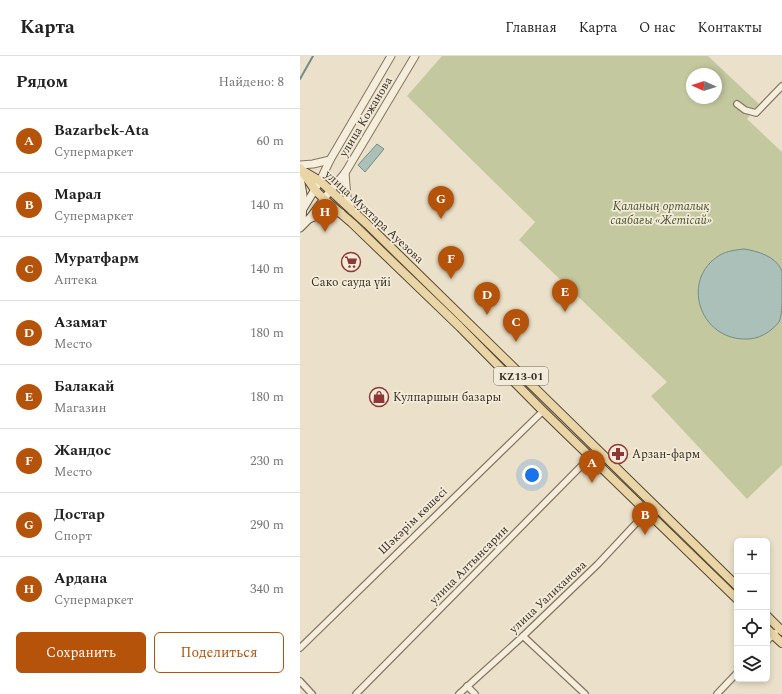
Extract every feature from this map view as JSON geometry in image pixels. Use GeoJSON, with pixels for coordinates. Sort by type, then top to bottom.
{"type":"FeatureCollection","features":[{"type":"Feature","properties":{"kind":"main road","name":"улица Мухтара Ауезова"},"geometry":{"type":"LineString","coordinates":[[300,170],[320,181],[352,212],[367,224],[734,583]]}},
{"type":"Feature","properties":{"kind":"main road","name":"улица Мухтара Ауезова"},"geometry":{"type":"LineString","coordinates":[[300,170],[324,200],[341,213],[454,322],[543,411],[734,596]]}},
{"type":"Feature","properties":{"kind":"main road"},"geometry":{"type":"LineString","coordinates":[[770,619],[781,630]]}},
{"type":"Feature","properties":{"kind":"main road"},"geometry":{"type":"LineString","coordinates":[[770,632],[782,643]]}},
{"type":"Feature","properties":{"kind":"street","name":"улица Кожанова"},"geometry":{"type":"LineString","coordinates":[[301,226],[303,209],[391,56]]}},
{"type":"Feature","properties":{"kind":"street","name":"улица Кожанова"},"geometry":{"type":"LineString","coordinates":[[301,226],[309,219],[345,173],[415,56]]}},
{"type":"Feature","properties":{"kind":"street"},"geometry":{"type":"LineString","coordinates":[[737,104],[745,110],[756,113],[782,86]]}},
{"type":"Feature","properties":{"kind":"street"},"geometry":{"type":"LineString","coordinates":[[303,209],[300,170],[313,164],[330,160]]}},
{"type":"Feature","properties":{"kind":"street"},"geometry":{"type":"LineString","coordinates":[[345,173],[348,197],[352,212]]}},
{"type":"Feature","properties":{"kind":"street"},"geometry":{"type":"LineString","coordinates":[[309,219],[327,212],[341,213]]}},
{"type":"Feature","properties":{"kind":"street","name":"Шәкәрім көшесі"},"geometry":{"type":"LineString","coordinates":[[300,648],[543,411]]}},
{"type":"Feature","properties":{"kind":"street","name":"улица Алтынсарин"},"geometry":{"type":"LineString","coordinates":[[356,694],[597,450]]}},
{"type":"Feature","properties":{"kind":"street","name":"улица Уалиханова"},"geometry":{"type":"LineString","coordinates":[[458,694],[523,636],[598,564],[654,504]]}},
{"type":"Feature","properties":{"kind":"street"},"geometry":{"type":"LineString","coordinates":[[770,632],[781,630]]}},
{"type":"Feature","properties":{"kind":"street"},"geometry":{"type":"LineString","coordinates":[[523,636],[585,694]]}},
{"type":"Feature","properties":{"kind":"street"},"geometry":{"type":"LineString","coordinates":[[717,694],[734,676]]}},
{"type":"Feature","properties":{"kind":"street"},"geometry":{"type":"LineString","coordinates":[[300,681],[312,694]]}},
{"type":"Feature","properties":{"kind":"street"},"geometry":{"type":"LineString","coordinates":[[467,686],[475,694]]}},
{"type":"Feature","properties":{"kind":"green space","name":"Қаланың орталық саябағы «Жетісай»"},"geometry":{"type":"Polygon","coordinates":[[[442,56],[708,56],[721,68],[686,68],[686,104],[722,104],[722,69],[759,104],[747,119],[782,152],[782,465],[747,499],[651,396],[667,382],[519,240],[535,222],[407,96],[442,56]]]}},
{"type":"Feature","properties":{"kind":"water"},"geometry":{"type":"Polygon","coordinates":[[[377,144],[384,149],[365,172],[358,165],[377,144]]]}},
{"type":"Feature","properties":{"kind":"water"},"geometry":{"type":"Polygon","coordinates":[[[744,249],[766,255],[779,266],[782,271],[782,307],[779,322],[764,335],[750,339],[729,336],[716,329],[706,319],[700,306],[698,292],[701,278],[708,266],[720,255],[731,251],[744,249]]]}},
{"type":"Feature","properties":{"kind":"waterway"},"geometry":{"type":"LineString","coordinates":[[300,79],[313,56]]}},
{"type":"Feature","properties":{"kind":"place","name":"Достар"},"geometry":{"type":"Point","coordinates":[441,219]}},
{"type":"Feature","properties":{"kind":"place","name":"Ардана"},"geometry":{"type":"Point","coordinates":[325,232]}},
{"type":"Feature","properties":{"kind":"place","name":"Сако сауда үйі"},"geometry":{"type":"Point","coordinates":[351,262]}},
{"type":"Feature","properties":{"kind":"place","name":"Жандос"},"geometry":{"type":"Point","coordinates":[451,279]}},
{"type":"Feature","properties":{"kind":"place","name":"Балакай"},"geometry":{"type":"Point","coordinates":[565,312]}},
{"type":"Feature","properties":{"kind":"place","name":"Азамат"},"geometry":{"type":"Point","coordinates":[487,315]}},
{"type":"Feature","properties":{"kind":"place","name":"Муратфарм"},"geometry":{"type":"Point","coordinates":[516,342]}},
{"type":"Feature","properties":{"kind":"place","name":"Кулпаршын базары"},"geometry":{"type":"Point","coordinates":[379,397]}},
{"type":"Feature","properties":{"kind":"place","name":"Арзан-фарм"},"geometry":{"type":"Point","coordinates":[618,454]}},
{"type":"Feature","properties":{"kind":"place","name":"Bazarbek-Ata"},"geometry":{"type":"Point","coordinates":[592,483]}},
{"type":"Feature","properties":{"kind":"place","name":"Марал"},"geometry":{"type":"Point","coordinates":[645,535]}}]}
